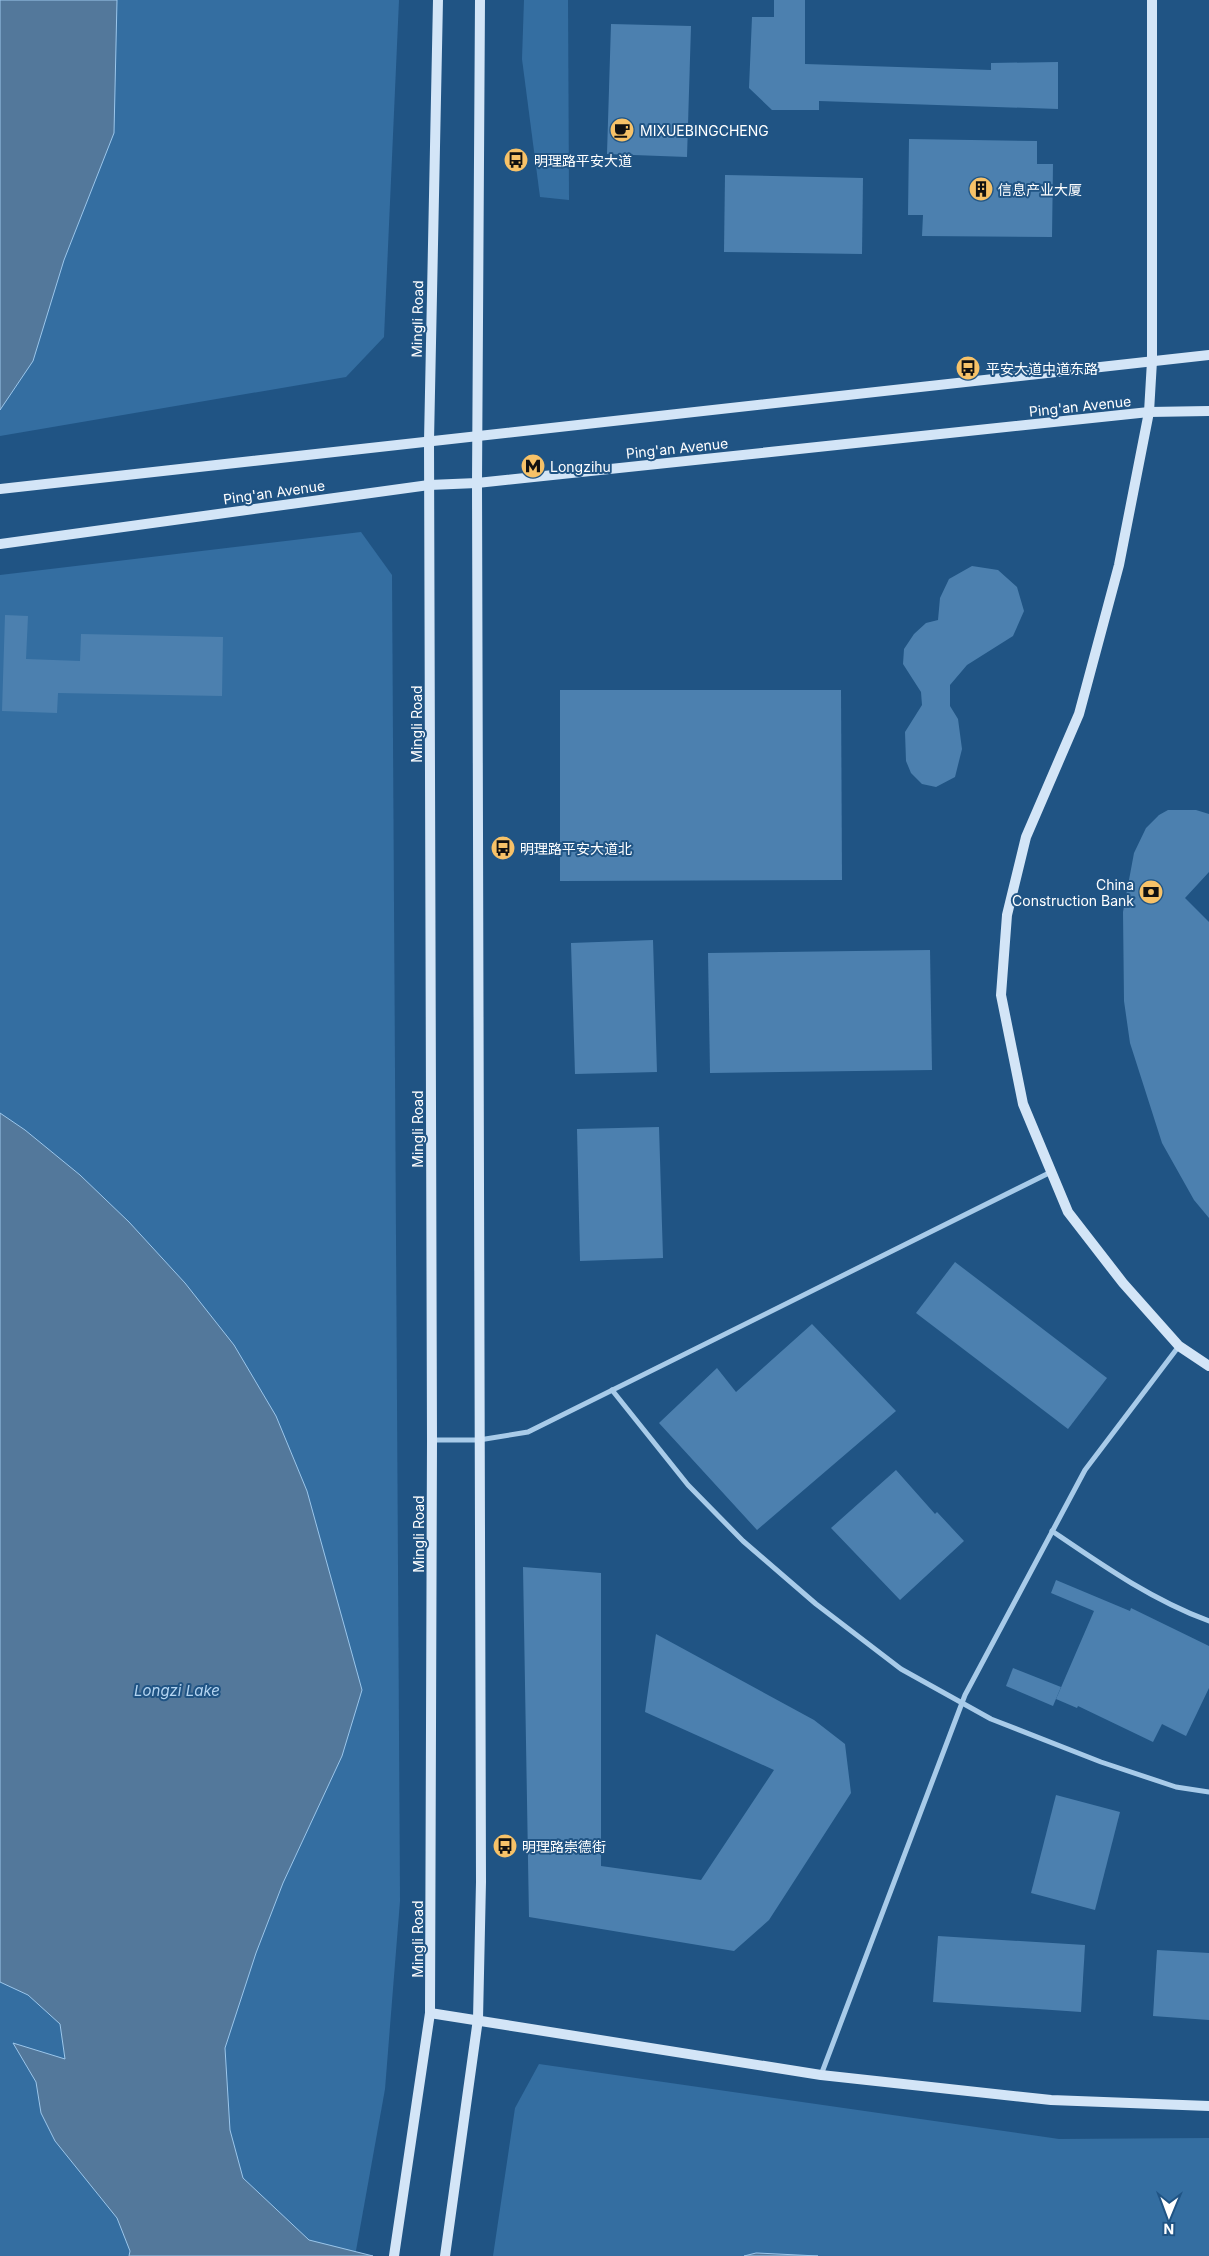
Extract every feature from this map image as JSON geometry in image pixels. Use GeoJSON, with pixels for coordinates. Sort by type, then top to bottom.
{"type":"FeatureCollection","features":[{"type":"Feature","properties":{"kind":"main road","name":"Mingli Road"},"geometry":{"type":"LineString","coordinates":[[394,2256],[430,2013],[432,1440],[428,485],[438,0]]}},
{"type":"Feature","properties":{"kind":"main road"},"geometry":{"type":"LineString","coordinates":[[445,2256],[478,2019],[481,1882],[477,483],[479,435],[480,0]]}},
{"type":"Feature","properties":{"kind":"main road"},"geometry":{"type":"LineString","coordinates":[[1152,0],[1152,361],[1149,412],[1119,565],[1079,714],[1026,837],[1007,915],[1002,995],[1023,1104],[1068,1212],[1123,1283],[1179,1346],[1209,1366]]}},
{"type":"Feature","properties":{"kind":"main road"},"geometry":{"type":"LineString","coordinates":[[0,489],[1209,355]]}},
{"type":"Feature","properties":{"kind":"main road","name":"Ping'an Avenue"},"geometry":{"type":"LineString","coordinates":[[0,544],[428,485],[477,483],[1149,412],[1209,412]]}},
{"type":"Feature","properties":{"kind":"main road"},"geometry":{"type":"LineString","coordinates":[[430,2013],[478,2019],[821,2075],[1050,2100],[1209,2106]]}},
{"type":"Feature","properties":{"kind":"street"},"geometry":{"type":"LineString","coordinates":[[432,1440],[479,1440],[528,1432],[1052,1172]]}},
{"type":"Feature","properties":{"kind":"street"},"geometry":{"type":"LineString","coordinates":[[821,2075],[962,1703],[1084,1470],[1179,1346]]}},
{"type":"Feature","properties":{"kind":"street"},"geometry":{"type":"LineString","coordinates":[[612,1390],[688,1486],[743,1541],[816,1604],[900,1670],[991,1719],[1101,1762],[1176,1787],[1209,1792]]}},
{"type":"Feature","properties":{"kind":"street"},"geometry":{"type":"LineString","coordinates":[[1052,1531],[1112,1572],[1209,1621]]}},
{"type":"Feature","properties":{"kind":"shaded area"},"geometry":{"type":"Polygon","coordinates":[[[0,0],[399,0],[384,337],[346,377],[0,436],[0,0]]]}},
{"type":"Feature","properties":{"kind":"shaded area"},"geometry":{"type":"Polygon","coordinates":[[[524,0],[568,0],[569,200],[540,197],[522,59],[524,0]]]}},
{"type":"Feature","properties":{"kind":"shaded area"},"geometry":{"type":"Polygon","coordinates":[[[361,532],[392,575],[400,1901],[385,2089],[355,2256],[0,2256],[0,575],[361,532]]]}},
{"type":"Feature","properties":{"kind":"shaded area"},"geometry":{"type":"Polygon","coordinates":[[[539,2064],[1059,2139],[1209,2138],[1209,2256],[493,2256],[515,2108],[539,2064]]]}},
{"type":"Feature","properties":{"kind":"water"},"geometry":{"type":"Polygon","coordinates":[[[0,0],[117,0],[114,133],[64,260],[33,361],[0,410],[0,0]]]}},
{"type":"Feature","properties":{"kind":"water","name":"Longzi Lake"},"geometry":{"type":"Polygon","coordinates":[[[0,1113],[25,1130],[80,1175],[129,1222],[185,1283],[234,1345],[276,1416],[307,1491],[362,1690],[342,1756],[283,1883],[256,1953],[225,2048],[230,2130],[243,2178],[309,2240],[373,2256],[129,2256],[130,2251],[117,2218],[55,2141],[41,2113],[36,2082],[13,2043],[65,2059],[60,2024],[28,1995],[0,1982],[0,1113]]]}},
{"type":"Feature","properties":{"kind":"water"},"geometry":{"type":"Polygon","coordinates":[[[757,2253],[818,2256],[744,2256],[757,2253]]]}},
{"type":"Feature","properties":{"kind":"building"},"geometry":{"type":"Polygon","coordinates":[[[774,0],[805,0],[805,64],[991,70],[991,63],[1058,62],[1058,109],[819,101],[819,110],[772,110],[749,88],[752,17],[774,17],[774,0]]]}},
{"type":"Feature","properties":{"kind":"building"},"geometry":{"type":"Polygon","coordinates":[[[611,24],[691,26],[687,157],[607,154],[611,24]]]}},
{"type":"Feature","properties":{"kind":"building","name":"信息产业大厦"},"geometry":{"type":"Polygon","coordinates":[[[909,139],[1037,141],[1037,164],[1053,164],[1052,237],[922,236],[923,215],[908,215],[909,139]]]}},
{"type":"Feature","properties":{"kind":"building"},"geometry":{"type":"Polygon","coordinates":[[[725,175],[863,178],[862,254],[724,252],[725,175]]]}},
{"type":"Feature","properties":{"kind":"building"},"geometry":{"type":"Polygon","coordinates":[[[972,566],[998,570],[1017,587],[1024,611],[1013,636],[967,665],[950,685],[950,706],[958,719],[962,749],[955,777],[936,787],[922,784],[911,773],[906,761],[905,732],[922,705],[921,692],[903,664],[904,649],[914,634],[926,623],[938,620],[940,598],[949,579],[972,566]]]}},
{"type":"Feature","properties":{"kind":"building"},"geometry":{"type":"Polygon","coordinates":[[[5,615],[28,616],[26,659],[80,661],[81,634],[223,637],[222,696],[58,693],[57,713],[2,711],[5,615]]]}},
{"type":"Feature","properties":{"kind":"building"},"geometry":{"type":"Polygon","coordinates":[[[560,690],[841,690],[842,880],[560,881],[560,690]]]}},
{"type":"Feature","properties":{"kind":"building"},"geometry":{"type":"Polygon","coordinates":[[[1168,810],[1196,810],[1209,814],[1209,872],[1185,898],[1209,922],[1209,1218],[1194,1200],[1162,1143],[1130,1043],[1124,1001],[1123,912],[1134,853],[1146,828],[1159,815],[1168,810]]]}},
{"type":"Feature","properties":{"kind":"building"},"geometry":{"type":"Polygon","coordinates":[[[653,940],[657,1072],[575,1074],[571,943],[653,940]]]}},
{"type":"Feature","properties":{"kind":"building"},"geometry":{"type":"Polygon","coordinates":[[[930,950],[932,1070],[710,1073],[708,953],[930,950]]]}},
{"type":"Feature","properties":{"kind":"building"},"geometry":{"type":"Polygon","coordinates":[[[659,1127],[663,1258],[580,1261],[577,1129],[659,1127]]]}},
{"type":"Feature","properties":{"kind":"building"},"geometry":{"type":"Polygon","coordinates":[[[955,1262],[1107,1378],[1068,1429],[916,1313],[955,1262]]]}},
{"type":"Feature","properties":{"kind":"building"},"geometry":{"type":"Polygon","coordinates":[[[812,1324],[896,1411],[757,1530],[659,1423],[717,1368],[736,1392],[812,1324]]]}},
{"type":"Feature","properties":{"kind":"building"},"geometry":{"type":"Polygon","coordinates":[[[896,1470],[935,1514],[937,1512],[964,1541],[900,1600],[831,1528],[896,1470]]]}},
{"type":"Feature","properties":{"kind":"building"},"geometry":{"type":"Polygon","coordinates":[[[523,1567],[601,1573],[601,1866],[701,1880],[774,1770],[645,1712],[656,1634],[814,1720],[845,1744],[851,1793],[769,1920],[734,1951],[529,1917],[523,1567]]]}},
{"type":"Feature","properties":{"kind":"building"},"geometry":{"type":"Polygon","coordinates":[[[1056,1580],[1130,1611],[1131,1608],[1209,1646],[1209,1688],[1186,1736],[1162,1724],[1153,1742],[1078,1706],[1077,1708],[1056,1699],[1094,1611],[1051,1593],[1056,1580]]]}},
{"type":"Feature","properties":{"kind":"building"},"geometry":{"type":"Polygon","coordinates":[[[1013,1668],[1061,1687],[1053,1706],[1006,1686],[1013,1668]]]}},
{"type":"Feature","properties":{"kind":"building"},"geometry":{"type":"Polygon","coordinates":[[[1056,1795],[1120,1812],[1095,1910],[1031,1893],[1056,1795]]]}},
{"type":"Feature","properties":{"kind":"building"},"geometry":{"type":"Polygon","coordinates":[[[938,1936],[1085,1945],[1081,2012],[933,2002],[938,1936]]]}},
{"type":"Feature","properties":{"kind":"building"},"geometry":{"type":"Polygon","coordinates":[[[1157,1950],[1209,1953],[1209,2020],[1153,2016],[1157,1950]]]}},
{"type":"Feature","properties":{"kind":"place","name":"MIXUEBINGCHENG"},"geometry":{"type":"Point","coordinates":[622,130]}},
{"type":"Feature","properties":{"kind":"place","name":"明理路平安大道"},"geometry":{"type":"Point","coordinates":[516,160]}},
{"type":"Feature","properties":{"kind":"place","name":"信息产业大厦"},"geometry":{"type":"Point","coordinates":[981,189]}},
{"type":"Feature","properties":{"kind":"place","name":"平安大道中道东路"},"geometry":{"type":"Point","coordinates":[968,368]}},
{"type":"Feature","properties":{"kind":"place","name":"Longzihu"},"geometry":{"type":"Point","coordinates":[533,466]}},
{"type":"Feature","properties":{"kind":"place","name":"明理路平安大道北"},"geometry":{"type":"Point","coordinates":[503,848]}},
{"type":"Feature","properties":{"kind":"place","name":"China Construction Bank"},"geometry":{"type":"Point","coordinates":[1151,892]}},
{"type":"Feature","properties":{"kind":"place","name":"明理路崇德街"},"geometry":{"type":"Point","coordinates":[505,1846]}}]}
